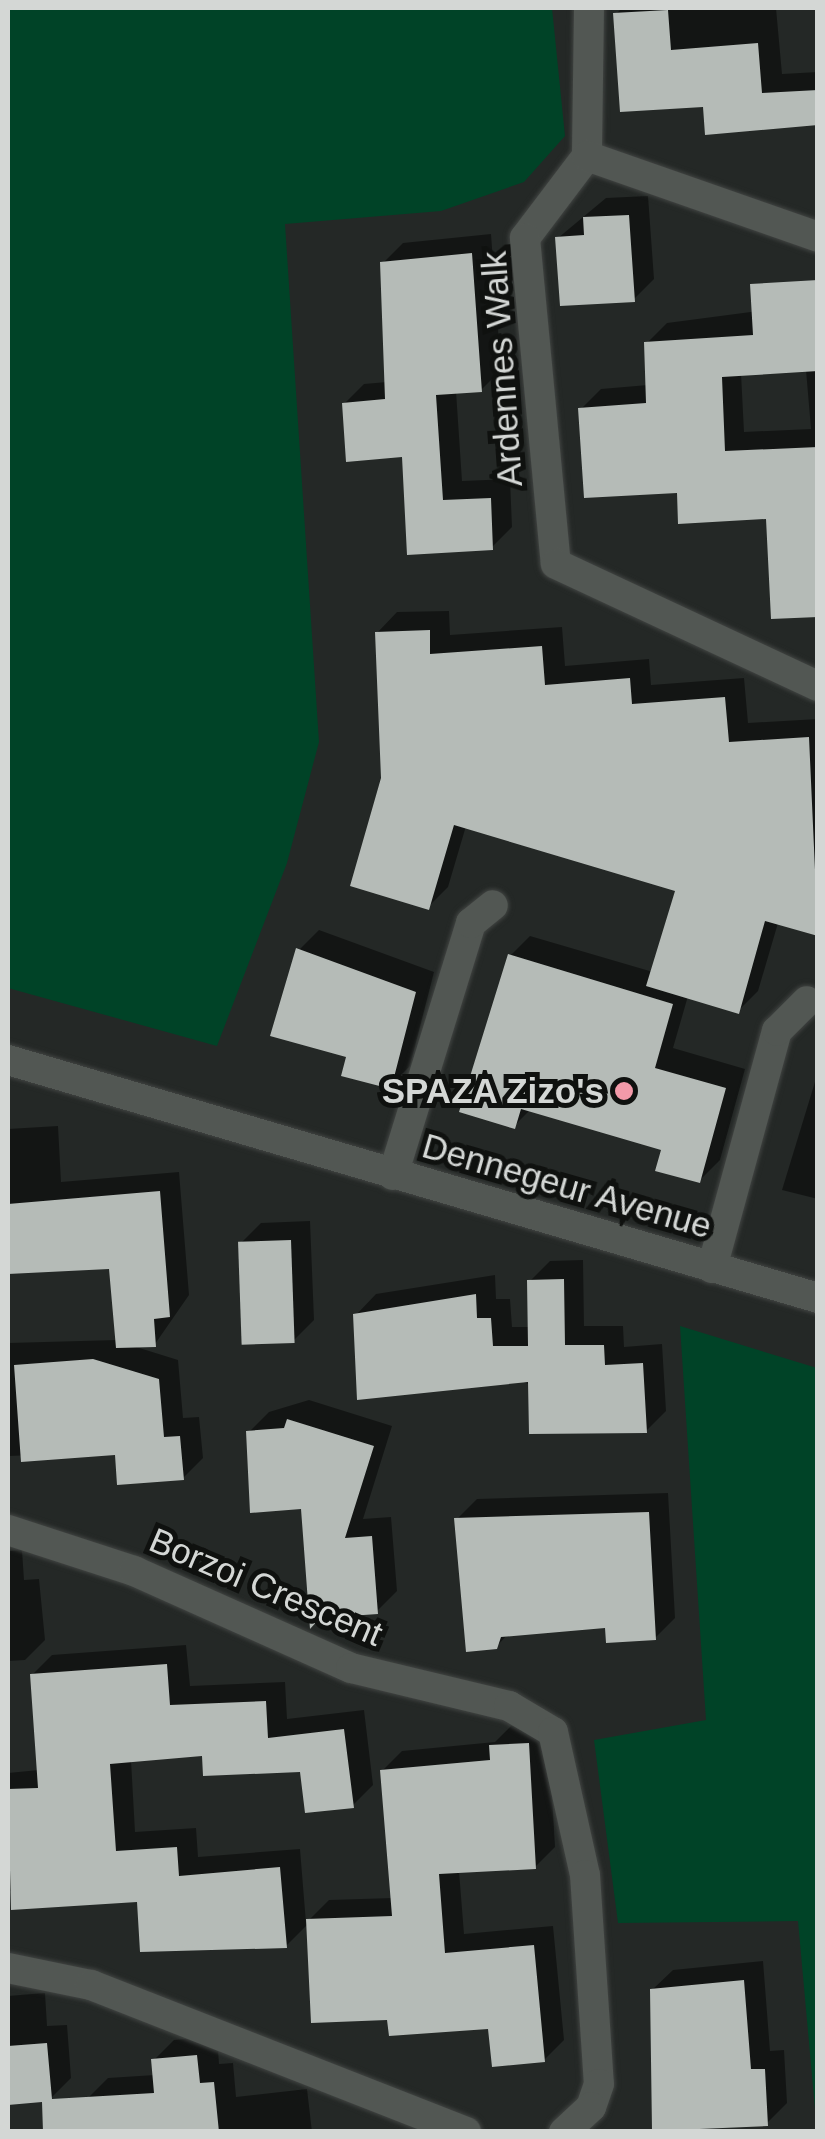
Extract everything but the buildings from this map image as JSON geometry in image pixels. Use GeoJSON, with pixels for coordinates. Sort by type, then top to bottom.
{"type":"FeatureCollection","features":[{"type":"Feature","properties":{"kind":"street"},"geometry":{"type":"LineString","coordinates":[[589,8],[587,156],[818,237]]}},
{"type":"Feature","properties":{"kind":"street","name":"Ardennes Walk"},"geometry":{"type":"LineString","coordinates":[[587,156],[524,238],[556,564],[818,686]]}},
{"type":"Feature","properties":{"kind":"street"},"geometry":{"type":"LineString","coordinates":[[394,1174],[471,923],[493,906]]}},
{"type":"Feature","properties":{"kind":"street"},"geometry":{"type":"LineString","coordinates":[[712,1268],[777,1031],[807,1001]]}},
{"type":"Feature","properties":{"kind":"street","name":"Dennegeur Avenue"},"geometry":{"type":"LineString","coordinates":[[8,1060],[818,1298]]}},
{"type":"Feature","properties":{"kind":"street","name":"Borzoi Crescent"},"geometry":{"type":"LineString","coordinates":[[8,1530],[134,1571],[351,1668],[509,1706],[553,1732],[568,1766],[585,1876],[599,2084],[591,2107],[564,2132]]}},
{"type":"Feature","properties":{"kind":"street"},"geometry":{"type":"LineString","coordinates":[[8,1968],[91,1985],[466,2132]]}},
{"type":"Feature","properties":{"kind":"green space"},"geometry":{"type":"Polygon","coordinates":[[[8,8],[552,8],[565,136],[524,182],[441,211],[285,224],[319,742],[287,863],[217,1046],[8,988],[8,8]]]}},
{"type":"Feature","properties":{"kind":"green space"},"geometry":{"type":"Polygon","coordinates":[[[680,1326],[817,1368],[817,2131],[798,1921],[618,1923],[594,1740],[706,1720],[680,1326]]]}},
{"type":"Feature","properties":{"kind":"place","name":"SPAZA Zizo's"},"geometry":{"type":"Point","coordinates":[624,1091]}}]}
